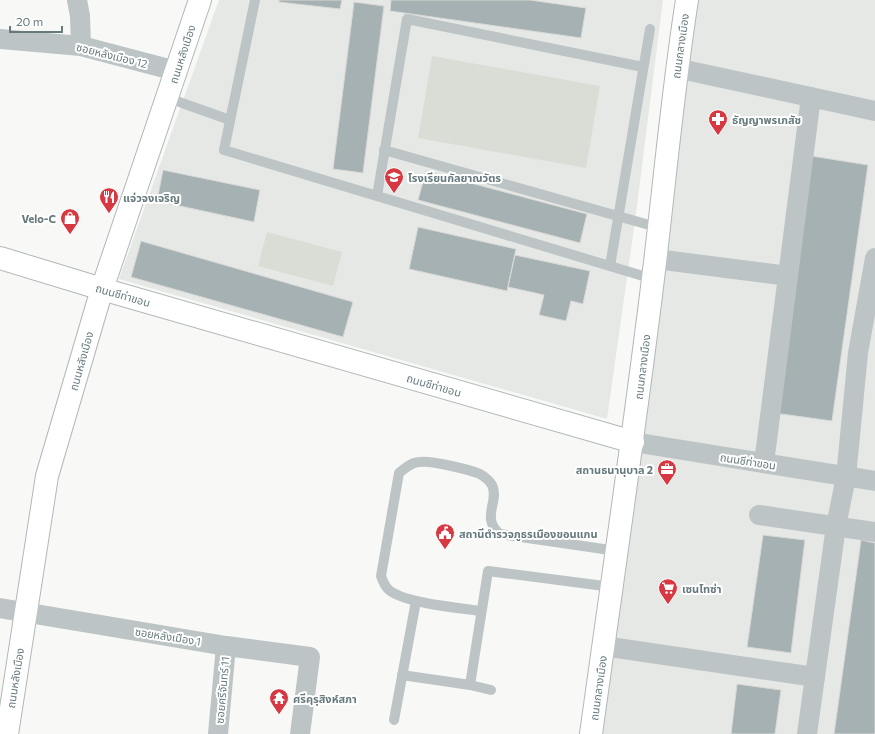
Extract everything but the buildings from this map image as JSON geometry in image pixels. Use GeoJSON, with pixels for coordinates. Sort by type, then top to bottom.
{"type":"FeatureCollection","features":[{"type":"Feature","properties":{"kind":"street"},"geometry":{"type":"LineString","coordinates":[[77,0],[80,16],[81,46]]}},
{"type":"Feature","properties":{"kind":"street","name":"ถนนหลังเมือง"},"geometry":{"type":"LineString","coordinates":[[7,734],[47,476],[102,289],[200,0]]}},
{"type":"Feature","properties":{"kind":"street","name":"ถนนกลางเมือง"},"geometry":{"type":"LineString","coordinates":[[591,734],[633,442],[660,228],[676,68],[687,0]]}},
{"type":"Feature","properties":{"kind":"street","name":"ซอยหลังเมือง 12"},"geometry":{"type":"LineString","coordinates":[[0,39],[81,46],[176,71]]}},
{"type":"Feature","properties":{"kind":"street"},"geometry":{"type":"LineString","coordinates":[[676,68],[875,111]]}},
{"type":"Feature","properties":{"kind":"street"},"geometry":{"type":"LineString","coordinates":[[764,463],[812,97]]}},
{"type":"Feature","properties":{"kind":"street"},"geometry":{"type":"LineString","coordinates":[[807,734],[836,526],[846,477],[858,353],[875,258]]}},
{"type":"Feature","properties":{"kind":"street","name":"ถนนชีท่าขอน"},"geometry":{"type":"LineString","coordinates":[[1,260],[633,442],[875,481]]}},
{"type":"Feature","properties":{"kind":"street"},"geometry":{"type":"LineString","coordinates":[[654,269],[788,276]]}},
{"type":"Feature","properties":{"kind":"street"},"geometry":{"type":"LineString","coordinates":[[759,515],[875,532]]}},
{"type":"Feature","properties":{"kind":"street","name":"ซอยหลังเมือง 1"},"geometry":{"type":"LineString","coordinates":[[0,608],[226,646],[310,657],[300,734]]}},
{"type":"Feature","properties":{"kind":"street","name":"ซอยศรีจันทร์ 11"},"geometry":{"type":"LineString","coordinates":[[218,734],[226,646]]}},
{"type":"Feature","properties":{"kind":"street"},"geometry":{"type":"LineString","coordinates":[[603,646],[815,677]]}},
{"type":"Feature","properties":{"kind":"lane"},"geometry":{"type":"LineString","coordinates":[[255,0],[224,150],[610,266],[654,269]]}},
{"type":"Feature","properties":{"kind":"lane"},"geometry":{"type":"LineString","coordinates":[[377,196],[407,20],[643,67]]}},
{"type":"Feature","properties":{"kind":"lane"},"geometry":{"type":"LineString","coordinates":[[610,266],[650,29]]}},
{"type":"Feature","properties":{"kind":"lane"},"geometry":{"type":"LineString","coordinates":[[168,97],[230,120]]}},
{"type":"Feature","properties":{"kind":"lane"},"geometry":{"type":"LineString","coordinates":[[384,150],[660,228]]}},
{"type":"Feature","properties":{"kind":"lane"},"geometry":{"type":"LineString","coordinates":[[481,611],[405,599],[389,590],[383,583],[381,576],[399,473],[407,466],[420,462],[427,462],[476,472],[487,479],[494,490],[491,524],[500,534],[617,551]]}},
{"type":"Feature","properties":{"kind":"lane"},"geometry":{"type":"LineString","coordinates":[[470,685],[488,571],[612,587]]}},
{"type":"Feature","properties":{"kind":"lane"},"geometry":{"type":"LineString","coordinates":[[394,720],[416,601]]}},
{"type":"Feature","properties":{"kind":"lane"},"geometry":{"type":"LineString","coordinates":[[402,675],[470,685],[491,690]]}},
{"type":"Feature","properties":{"kind":"shaded area","name":"โรงเรียนกัลยาณวัตร"},"geometry":{"type":"Polygon","coordinates":[[[219,0],[663,0],[635,221],[607,419],[119,279],[219,0]]]}},
{"type":"Feature","properties":{"kind":"shaded area"},"geometry":{"type":"Polygon","coordinates":[[[693,0],[875,0],[875,734],[591,734],[693,0]]]}},
{"type":"Feature","properties":{"kind":"shaded area"},"geometry":{"type":"Polygon","coordinates":[[[432,56],[600,86],[586,168],[418,138],[432,56]]]}},
{"type":"Feature","properties":{"kind":"shaded area"},"geometry":{"type":"Polygon","coordinates":[[[267,232],[342,252],[333,286],[258,266],[267,232]]]}},
{"type":"Feature","properties":{"kind":"place","name":"ธัญญาพรเภสัช"},"geometry":{"type":"Point","coordinates":[718,136]}},
{"type":"Feature","properties":{"kind":"place","name":"โรงเรียนกัลยาณวัตร"},"geometry":{"type":"Point","coordinates":[394,194]}},
{"type":"Feature","properties":{"kind":"place","name":"แจ่วจงเจริญ"},"geometry":{"type":"Point","coordinates":[109,214]}},
{"type":"Feature","properties":{"kind":"place","name":"Velo-C"},"geometry":{"type":"Point","coordinates":[70,235]}},
{"type":"Feature","properties":{"kind":"place","name":"สถานธนานุบาล 2"},"geometry":{"type":"Point","coordinates":[667,486]}},
{"type":"Feature","properties":{"kind":"place","name":"สถานีตำรวจภูธรเมืองขอนแกน"},"geometry":{"type":"Point","coordinates":[445,550]}},
{"type":"Feature","properties":{"kind":"place","name":"เซนโทซ่า"},"geometry":{"type":"Point","coordinates":[668,605]}},
{"type":"Feature","properties":{"kind":"place","name":"ศรีคุรุสิงห์สภา"},"geometry":{"type":"Point","coordinates":[279,715]}}]}
